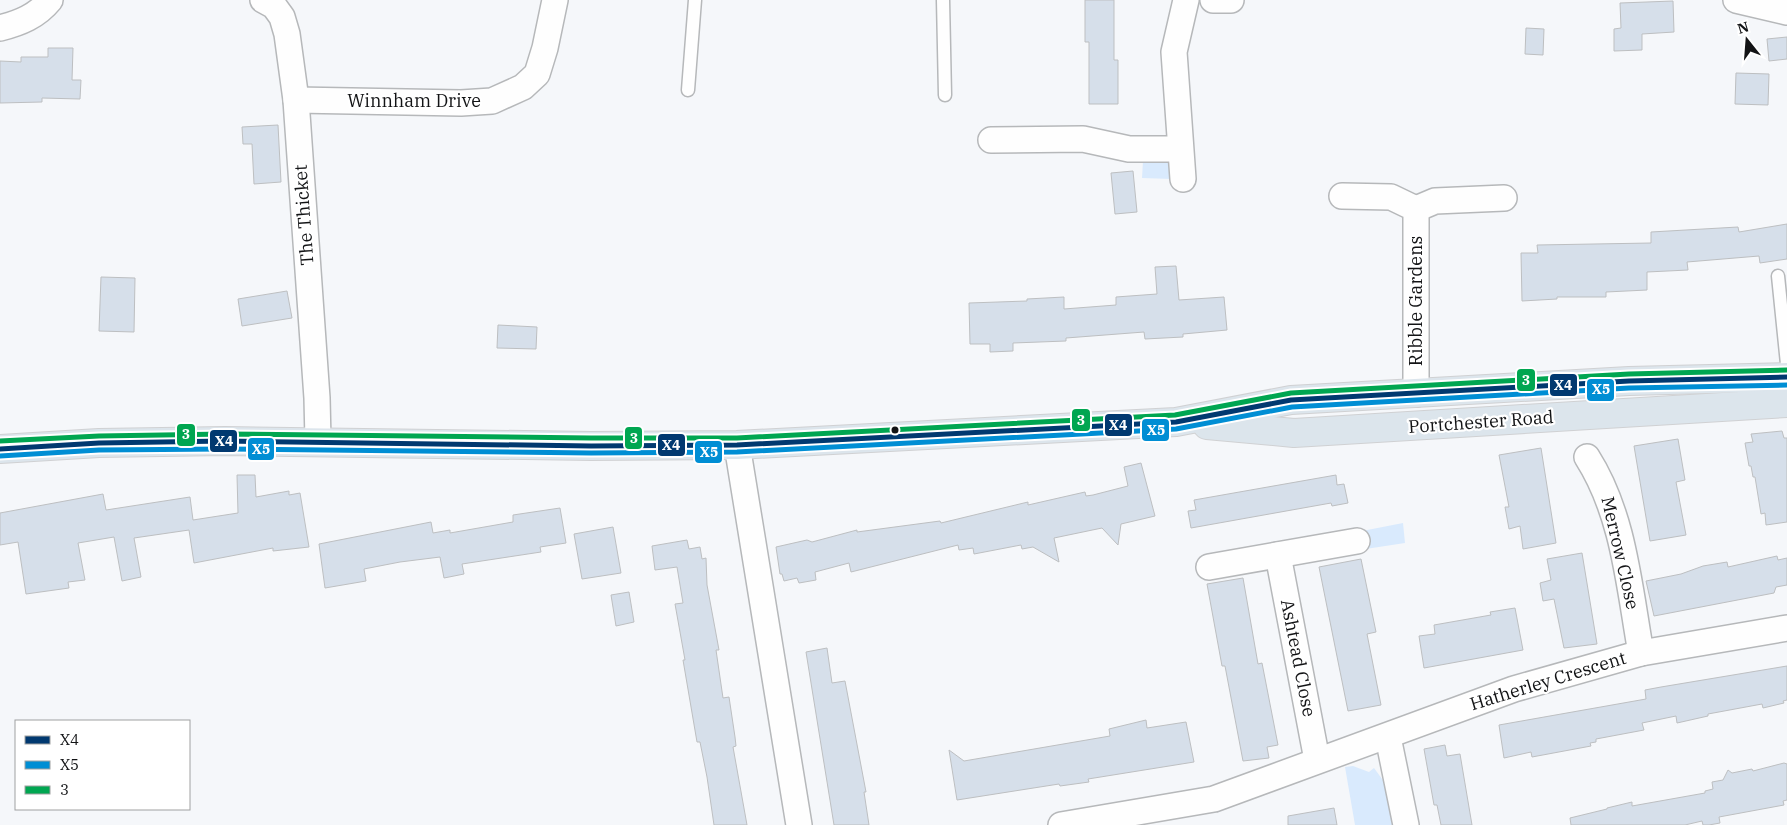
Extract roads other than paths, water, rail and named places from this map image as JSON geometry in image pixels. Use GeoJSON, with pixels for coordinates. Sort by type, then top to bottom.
{"type":"FeatureCollection","features":[{"type":"Feature","properties":{"kind":"main road","name":"Portchester Road"},"geometry":{"type":"LineString","coordinates":[[0,449],[108,442],[318,441],[591,446],[738,445],[1176,422],[1291,400],[1629,381],[1787,377]]}},
{"type":"Feature","properties":{"kind":"main road","name":"Portchester Road"},"geometry":{"type":"LineString","coordinates":[[1176,422],[1294,433],[1787,403]]}},
{"type":"Feature","properties":{"kind":"street"},"geometry":{"type":"LineString","coordinates":[[0,28],[16,24],[35,15],[50,0]]}},
{"type":"Feature","properties":{"kind":"street","name":"The Thicket"},"geometry":{"type":"LineString","coordinates":[[263,0],[274,6],[282,17],[287,34],[296,100],[317,398],[318,441]]}},
{"type":"Feature","properties":{"kind":"street","name":"Winnham Drive"},"geometry":{"type":"LineString","coordinates":[[296,100],[462,103],[492,101],[523,87],[537,74],[545,48],[555,0]]}},
{"type":"Feature","properties":{"kind":"street"},"geometry":{"type":"LineString","coordinates":[[1183,179],[1174,52],[1186,0]]}},
{"type":"Feature","properties":{"kind":"street"},"geometry":{"type":"LineString","coordinates":[[1213,0],[1231,0]]}},
{"type":"Feature","properties":{"kind":"street"},"geometry":{"type":"LineString","coordinates":[[1736,0],[1787,12]]}},
{"type":"Feature","properties":{"kind":"street"},"geometry":{"type":"LineString","coordinates":[[991,140],[1084,139],[1129,149],[1180,149]]}},
{"type":"Feature","properties":{"kind":"street"},"geometry":{"type":"LineString","coordinates":[[1342,196],[1391,197],[1416,209],[1435,201],[1504,198]]}},
{"type":"Feature","properties":{"kind":"street","name":"Ribble Gardens"},"geometry":{"type":"LineString","coordinates":[[1416,209],[1416,394]]}},
{"type":"Feature","properties":{"kind":"street"},"geometry":{"type":"LineString","coordinates":[[738,445],[799,825]]}},
{"type":"Feature","properties":{"kind":"street","name":"Merrow Close"},"geometry":{"type":"LineString","coordinates":[[1587,457],[1607,492],[1615,517],[1641,652]]}},
{"type":"Feature","properties":{"kind":"street"},"geometry":{"type":"LineString","coordinates":[[1209,567],[1357,541]]}},
{"type":"Feature","properties":{"kind":"street","name":"Ashtead Close"},"geometry":{"type":"LineString","coordinates":[[1278,555],[1317,760]]}},
{"type":"Feature","properties":{"kind":"street","name":"Hatherley Crescent"},"geometry":{"type":"LineString","coordinates":[[1061,825],[1214,799],[1317,760],[1388,737],[1514,689],[1641,652],[1787,628]]}},
{"type":"Feature","properties":{"kind":"street"},"geometry":{"type":"LineString","coordinates":[[1388,737],[1406,825]]}},
{"type":"Feature","properties":{"kind":"lane"},"geometry":{"type":"LineString","coordinates":[[688,90],[695,0]]}},
{"type":"Feature","properties":{"kind":"lane"},"geometry":{"type":"LineString","coordinates":[[944,0],[945,95]]}},
{"type":"Feature","properties":{"kind":"lane"},"geometry":{"type":"LineString","coordinates":[[1778,276],[1787,364]]}}]}
